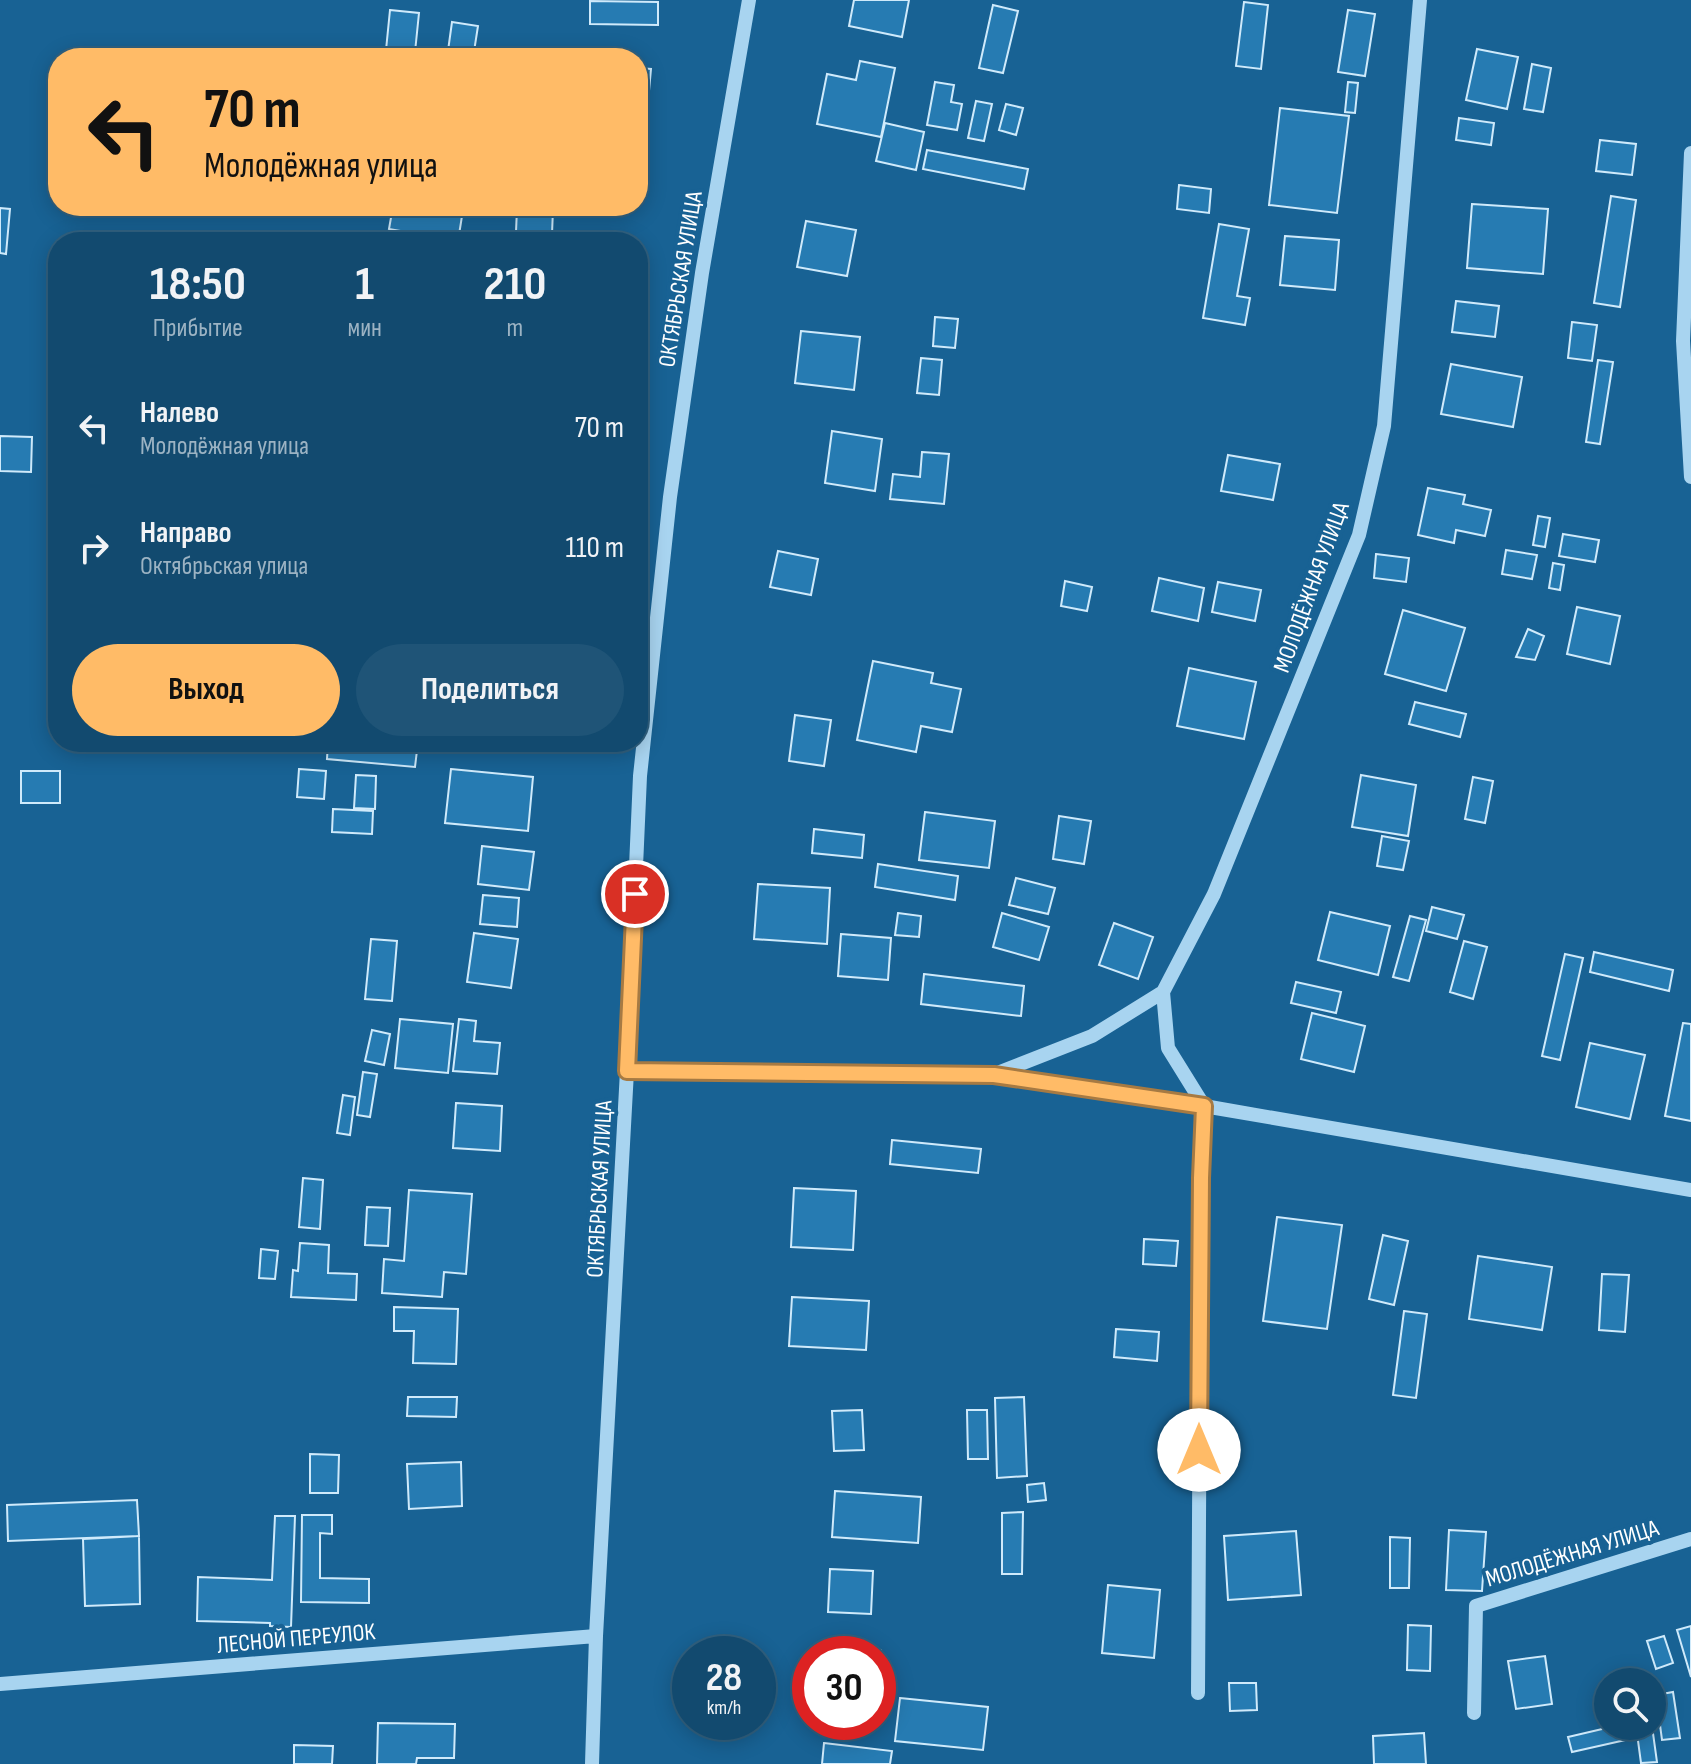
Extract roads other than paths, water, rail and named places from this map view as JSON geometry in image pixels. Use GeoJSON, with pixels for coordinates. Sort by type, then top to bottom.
{"type":"FeatureCollection","features":[{"type":"Feature","properties":{"kind":"street","name":"ОКТЯБРЬСКАЯ УЛИЦА"},"geometry":{"type":"LineString","coordinates":[[648,702],[670,497],[702,273],[749,0]]}},
{"type":"Feature","properties":{"kind":"street","name":"МОЛОДЁЖНАЯ УЛИЦА"},"geometry":{"type":"LineString","coordinates":[[1163,992],[1214,894],[1359,535],[1384,426],[1420,0]]}},
{"type":"Feature","properties":{"kind":"street"},"geometry":{"type":"LineString","coordinates":[[1691,153],[1683,341],[1691,477]]}},
{"type":"Feature","properties":{"kind":"street","name":"ОКТЯБРЬСКАЯ УЛИЦА"},"geometry":{"type":"LineString","coordinates":[[592,1764],[643,752]]}},
{"type":"Feature","properties":{"kind":"street"},"geometry":{"type":"LineString","coordinates":[[994,1075],[1092,1036],[1163,992],[1168,1048],[1204,1106],[1198,1693]]}},
{"type":"Feature","properties":{"kind":"street"},"geometry":{"type":"LineString","coordinates":[[627,1071],[994,1075],[1204,1106],[1691,1190]]}},
{"type":"Feature","properties":{"kind":"street","name":"МОЛОДЁЖНАЯ УЛИЦА"},"geometry":{"type":"LineString","coordinates":[[1474,1713],[1476,1606],[1691,1539]]}},
{"type":"Feature","properties":{"kind":"street","name":"ЛЕСНОЙ ПЕРЕУЛОК"},"geometry":{"type":"LineString","coordinates":[[0,1684],[596,1636]]}}]}
